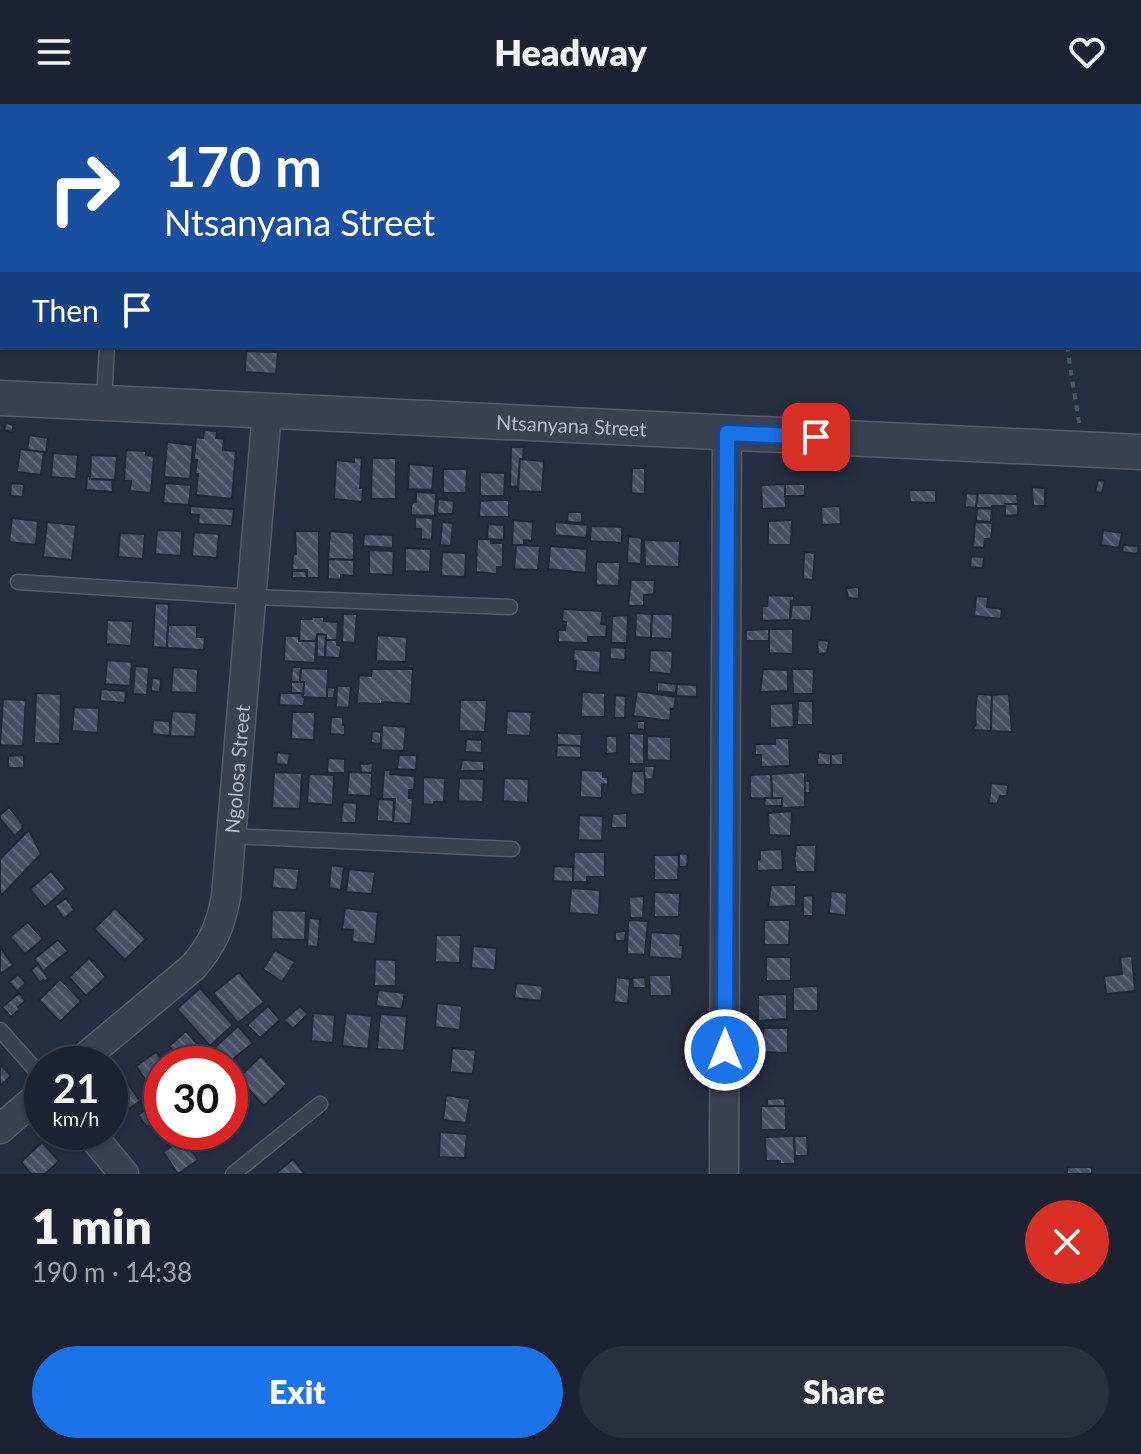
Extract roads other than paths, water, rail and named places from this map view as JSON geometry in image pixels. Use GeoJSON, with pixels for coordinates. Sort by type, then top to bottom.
{"type":"FeatureCollection","features":[{"type":"Feature","properties":{"kind":"street","name":"Ntsanyana Street"},"geometry":{"type":"LineString","coordinates":[[0,398],[1141,452]]}},
{"type":"Feature","properties":{"kind":"street","name":"Ngolosa Street"},"geometry":{"type":"LineString","coordinates":[[99,1046],[193,967],[206,952],[221,920],[226,897],[267,411]]}},
{"type":"Feature","properties":{"kind":"street"},"geometry":{"type":"LineString","coordinates":[[724,1174],[727,433]]}},
{"type":"Feature","properties":{"kind":"street"},"geometry":{"type":"LineString","coordinates":[[0,1129],[24,1108]]}},
{"type":"Feature","properties":{"kind":"street"},"geometry":{"type":"LineString","coordinates":[[104,1150],[124,1174]]}},
{"type":"Feature","properties":{"kind":"lane"},"geometry":{"type":"LineString","coordinates":[[104,403],[107,348]]}},
{"type":"Feature","properties":{"kind":"lane"},"geometry":{"type":"LineString","coordinates":[[18,582],[251,597],[510,607]]}},
{"type":"Feature","properties":{"kind":"lane"},"geometry":{"type":"LineString","coordinates":[[231,836],[512,849]]}},
{"type":"Feature","properties":{"kind":"lane"},"geometry":{"type":"LineString","coordinates":[[0,1030],[24,1057]]}},
{"type":"Feature","properties":{"kind":"lane"},"geometry":{"type":"LineString","coordinates":[[233,1174],[320,1104]]}}]}
